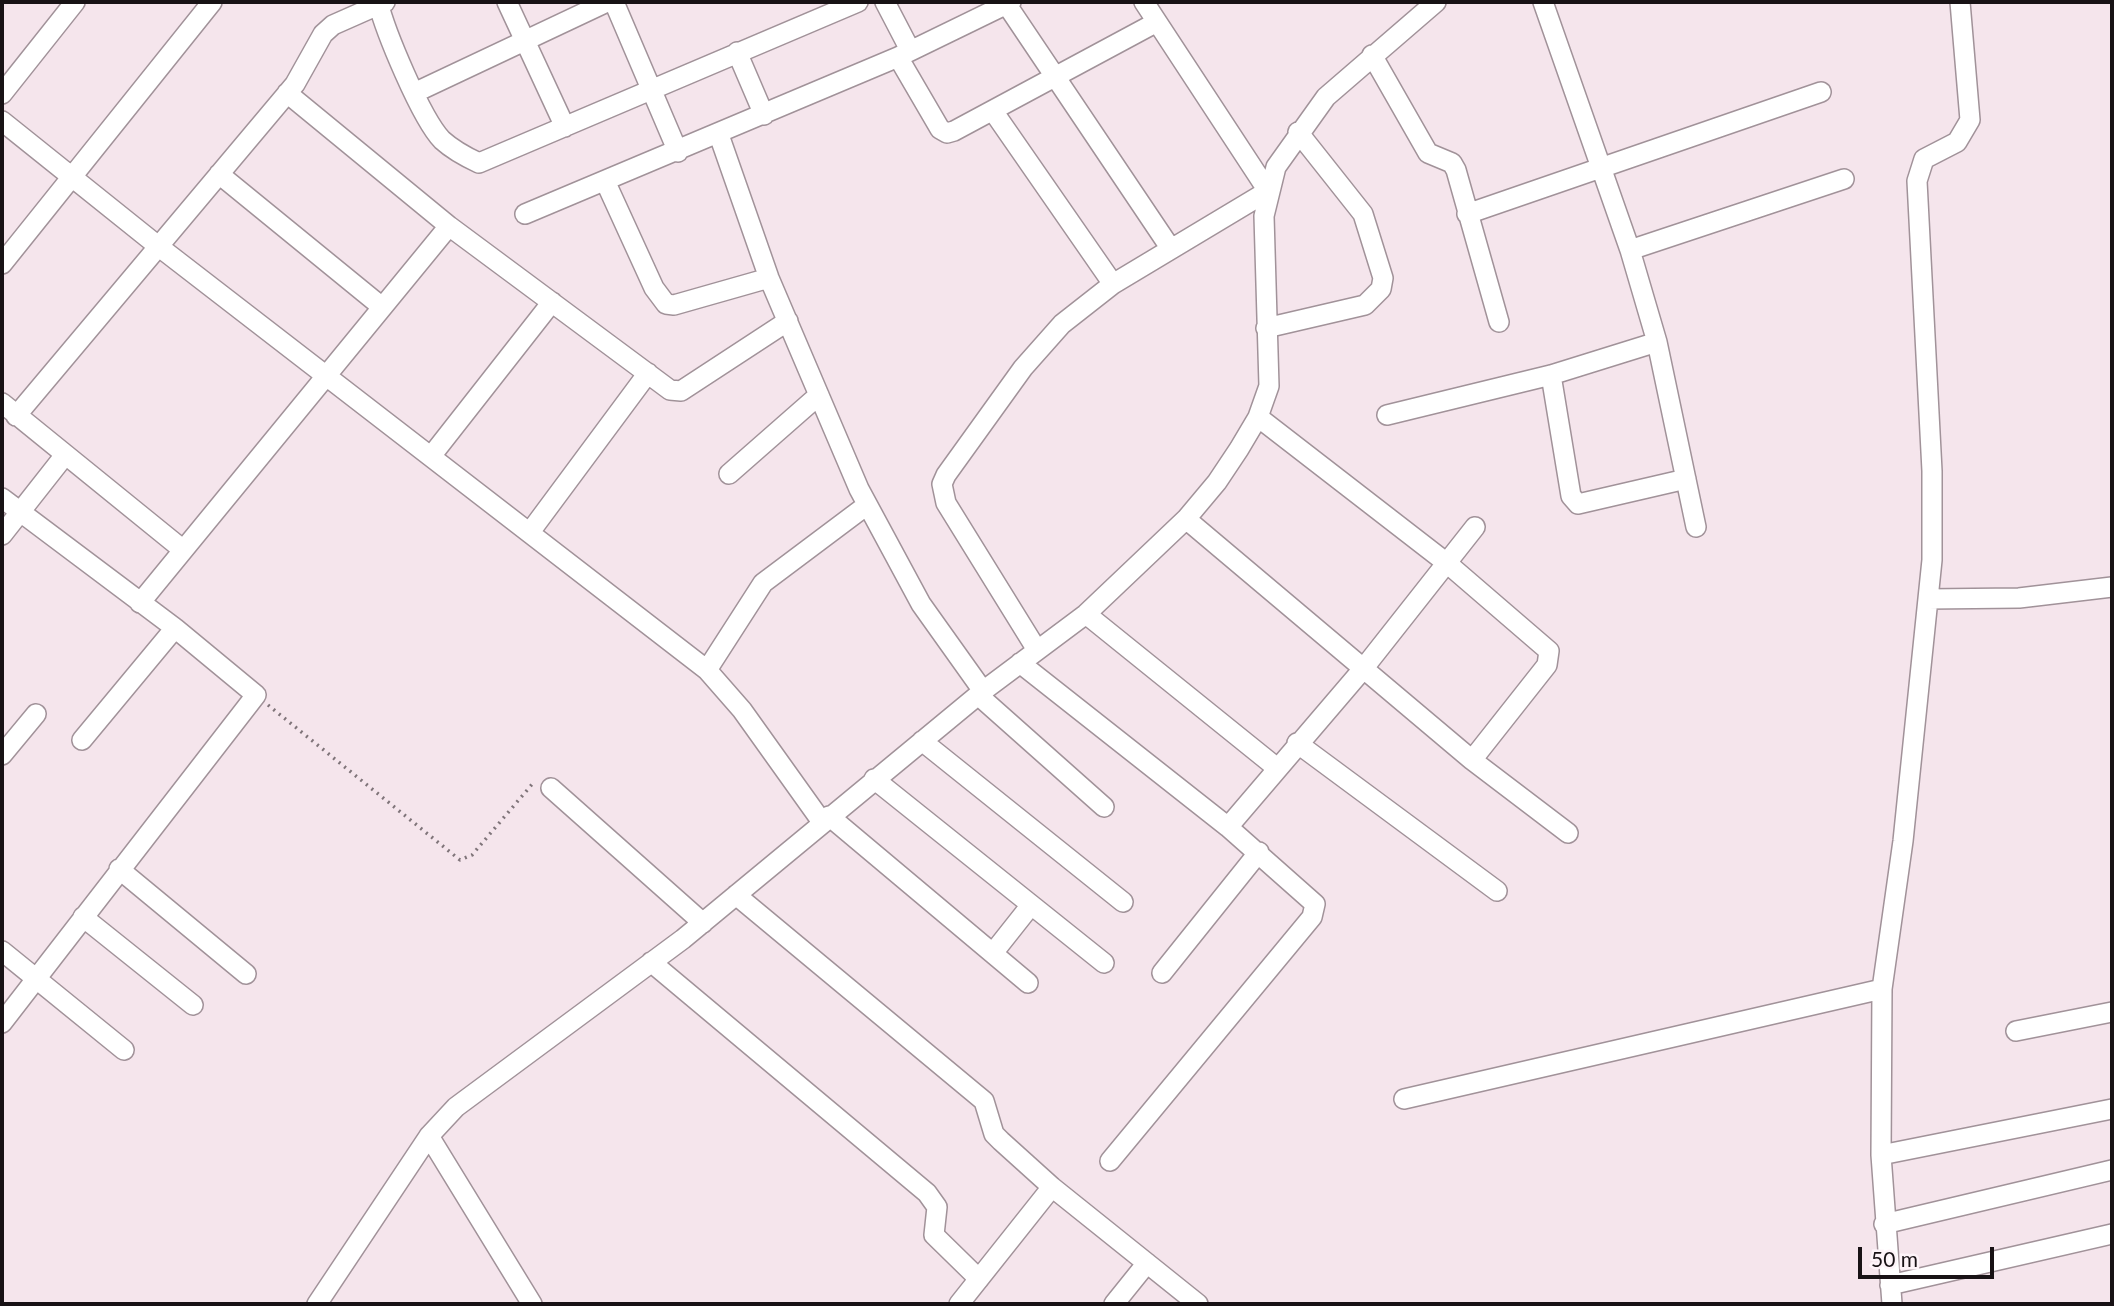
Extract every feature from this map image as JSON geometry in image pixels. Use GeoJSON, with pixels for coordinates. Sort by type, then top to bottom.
{"type":"FeatureCollection","features":[{"type":"Feature","properties":{"kind":"street"},"geometry":{"type":"LineString","coordinates":[[2,94],[75,2]]}},
{"type":"Feature","properties":{"kind":"street"},"geometry":{"type":"LineString","coordinates":[[2,264],[212,2]]}},
{"type":"Feature","properties":{"kind":"street"},"geometry":{"type":"LineString","coordinates":[[507,2],[565,127]]}},
{"type":"Feature","properties":{"kind":"street"},"geometry":{"type":"LineString","coordinates":[[415,93],[607,2]]}},
{"type":"Feature","properties":{"kind":"street"},"geometry":{"type":"LineString","coordinates":[[614,2],[653,88],[678,152]]}},
{"type":"Feature","properties":{"kind":"street"},"geometry":{"type":"LineString","coordinates":[[182,549],[9,410],[158,246],[287,93],[304,70],[323,34],[333,26],[381,3],[415,93],[440,138],[451,148],[479,163],[837,6],[858,2]]}},
{"type":"Feature","properties":{"kind":"street"},"geometry":{"type":"LineString","coordinates":[[886,2],[904,53],[940,129],[947,133],[1157,22]]}},
{"type":"Feature","properties":{"kind":"street"},"geometry":{"type":"LineString","coordinates":[[1144,2],[1268,191]]}},
{"type":"Feature","properties":{"kind":"street"},"geometry":{"type":"LineString","coordinates":[[317,1304],[429,1136],[456,1107],[703,923],[874,779],[981,693],[1086,614],[1186,519],[1217,482],[1258,417],[1269,386],[1263,237],[1268,191],[1276,167],[1298,132],[1326,97],[1436,2]]}},
{"type":"Feature","properties":{"kind":"street"},"geometry":{"type":"LineString","coordinates":[[1543,2],[1630,250],[1657,342],[1696,527]]}},
{"type":"Feature","properties":{"kind":"street"},"geometry":{"type":"LineString","coordinates":[[1960,2],[1970,120],[1957,142],[1924,159],[1917,181],[1932,471],[1932,560],[1902,841],[1882,989],[1881,1155],[1891,1295],[2112,1234]]}},
{"type":"Feature","properties":{"kind":"street"},"geometry":{"type":"LineString","coordinates":[[525,214],[719,135],[904,53],[1007,3],[1171,249]]}},
{"type":"Feature","properties":{"kind":"street"},"geometry":{"type":"LineString","coordinates":[[737,52],[764,115]]}},
{"type":"Feature","properties":{"kind":"street"},"geometry":{"type":"LineString","coordinates":[[1372,55],[1427,153],[1452,163],[1456,170],[1499,322]]}},
{"type":"Feature","properties":{"kind":"street"},"geometry":{"type":"LineString","coordinates":[[1467,214],[1821,92]]}},
{"type":"Feature","properties":{"kind":"street"},"geometry":{"type":"LineString","coordinates":[[287,93],[449,226],[670,390],[681,391],[788,321]]}},
{"type":"Feature","properties":{"kind":"street"},"geometry":{"type":"LineString","coordinates":[[993,111],[1113,284]]}},
{"type":"Feature","properties":{"kind":"street"},"geometry":{"type":"LineString","coordinates":[[2,121],[158,246],[432,455],[706,670],[727,690],[826,819],[1028,983]]}},
{"type":"Feature","properties":{"kind":"street"},"geometry":{"type":"LineString","coordinates":[[1266,328],[1366,305],[1381,289],[1383,278],[1363,214],[1298,132]]}},
{"type":"Feature","properties":{"kind":"street"},"geometry":{"type":"LineString","coordinates":[[719,135],[769,278],[819,395],[867,505],[921,604],[981,693],[1104,807]]}},
{"type":"Feature","properties":{"kind":"street"},"geometry":{"type":"LineString","coordinates":[[219,174],[382,307]]}},
{"type":"Feature","properties":{"kind":"street"},"geometry":{"type":"LineString","coordinates":[[1630,250],[1844,179]]}},
{"type":"Feature","properties":{"kind":"street"},"geometry":{"type":"LineString","coordinates":[[606,183],[654,288],[666,304],[674,305],[769,278]]}},
{"type":"Feature","properties":{"kind":"street"},"geometry":{"type":"LineString","coordinates":[[1037,650],[946,503],[942,484],[954,463],[1043,342],[1113,284],[1268,191]]}},
{"type":"Feature","properties":{"kind":"street"},"geometry":{"type":"LineString","coordinates":[[140,603],[449,226]]}},
{"type":"Feature","properties":{"kind":"street"},"geometry":{"type":"LineString","coordinates":[[432,455],[552,302]]}},
{"type":"Feature","properties":{"kind":"street"},"geometry":{"type":"LineString","coordinates":[[1387,415],[1551,375],[1657,342]]}},
{"type":"Feature","properties":{"kind":"street"},"geometry":{"type":"LineString","coordinates":[[530,532],[648,373]]}},
{"type":"Feature","properties":{"kind":"street"},"geometry":{"type":"LineString","coordinates":[[1551,375],[1571,496],[1578,504],[1686,479]]}},
{"type":"Feature","properties":{"kind":"street"},"geometry":{"type":"LineString","coordinates":[[729,474],[819,395]]}},
{"type":"Feature","properties":{"kind":"street"},"geometry":{"type":"LineString","coordinates":[[1258,417],[1448,564],[1544,645],[1550,658],[1472,760]]}},
{"type":"Feature","properties":{"kind":"street"},"geometry":{"type":"LineString","coordinates":[[2,535],[65,455]]}},
{"type":"Feature","properties":{"kind":"street"},"geometry":{"type":"LineString","coordinates":[[2,498],[175,628],[256,695],[2,1023]]}},
{"type":"Feature","properties":{"kind":"street"},"geometry":{"type":"LineString","coordinates":[[706,670],[763,583],[867,505]]}},
{"type":"Feature","properties":{"kind":"street"},"geometry":{"type":"LineString","coordinates":[[1186,519],[1472,760],[1568,833]]}},
{"type":"Feature","properties":{"kind":"street"},"geometry":{"type":"LineString","coordinates":[[1228,827],[1297,743],[1363,669],[1475,527]]}},
{"type":"Feature","properties":{"kind":"street"},"geometry":{"type":"LineString","coordinates":[[1928,599],[2019,598],[2112,587]]}},
{"type":"Feature","properties":{"kind":"street"},"geometry":{"type":"LineString","coordinates":[[1086,614],[1277,768]]}},
{"type":"Feature","properties":{"kind":"street"},"geometry":{"type":"LineString","coordinates":[[82,740],[175,628]]}},
{"type":"Feature","properties":{"kind":"street"},"geometry":{"type":"LineString","coordinates":[[1020,663],[1259,852],[1312,900],[1316,910],[1110,1161]]}},
{"type":"Feature","properties":{"kind":"street"},"geometry":{"type":"LineString","coordinates":[[2,755],[36,714]]}},
{"type":"Feature","properties":{"kind":"street"},"geometry":{"type":"LineString","coordinates":[[922,741],[1123,902]]}},
{"type":"Feature","properties":{"kind":"street"},"geometry":{"type":"LineString","coordinates":[[1297,743],[1497,891]]}},
{"type":"Feature","properties":{"kind":"street"},"geometry":{"type":"LineString","coordinates":[[874,779],[1104,963]]}},
{"type":"Feature","properties":{"kind":"street"},"geometry":{"type":"LineString","coordinates":[[551,788],[703,923]]}},
{"type":"Feature","properties":{"kind":"street"},"geometry":{"type":"LineString","coordinates":[[1162,972],[1259,852]]}},
{"type":"Feature","properties":{"kind":"street"},"geometry":{"type":"LineString","coordinates":[[119,869],[246,974]]}},
{"type":"Feature","properties":{"kind":"street"},"geometry":{"type":"LineString","coordinates":[[736,895],[984,1101],[994,1134],[1052,1187],[1198,1304]]}},
{"type":"Feature","properties":{"kind":"street"},"geometry":{"type":"LineString","coordinates":[[993,953],[1031,905]]}},
{"type":"Feature","properties":{"kind":"street"},"geometry":{"type":"LineString","coordinates":[[83,916],[193,1005]]}},
{"type":"Feature","properties":{"kind":"street"},"geometry":{"type":"LineString","coordinates":[[2,951],[124,1050]]}},
{"type":"Feature","properties":{"kind":"street"},"geometry":{"type":"LineString","coordinates":[[651,962],[927,1193],[937,1208],[934,1235],[979,1279]]}},
{"type":"Feature","properties":{"kind":"street"},"geometry":{"type":"LineString","coordinates":[[1404,1099],[1882,989]]}},
{"type":"Feature","properties":{"kind":"street"},"geometry":{"type":"LineString","coordinates":[[2016,1031],[2112,1012]]}},
{"type":"Feature","properties":{"kind":"street"},"geometry":{"type":"LineString","coordinates":[[1881,1155],[2112,1109]]}},
{"type":"Feature","properties":{"kind":"street"},"geometry":{"type":"LineString","coordinates":[[429,1136],[532,1304]]}},
{"type":"Feature","properties":{"kind":"street"},"geometry":{"type":"LineString","coordinates":[[1884,1223],[2112,1170]]}},
{"type":"Feature","properties":{"kind":"street"},"geometry":{"type":"LineString","coordinates":[[959,1304],[1052,1187]]}},
{"type":"Feature","properties":{"kind":"street"},"geometry":{"type":"LineString","coordinates":[[1114,1304],[1147,1263]]}},
{"type":"Feature","properties":{"kind":"path"},"geometry":{"type":"LineString","coordinates":[[256,695],[460,860],[472,855],[534,781],[542,781],[551,788]]}}]}
